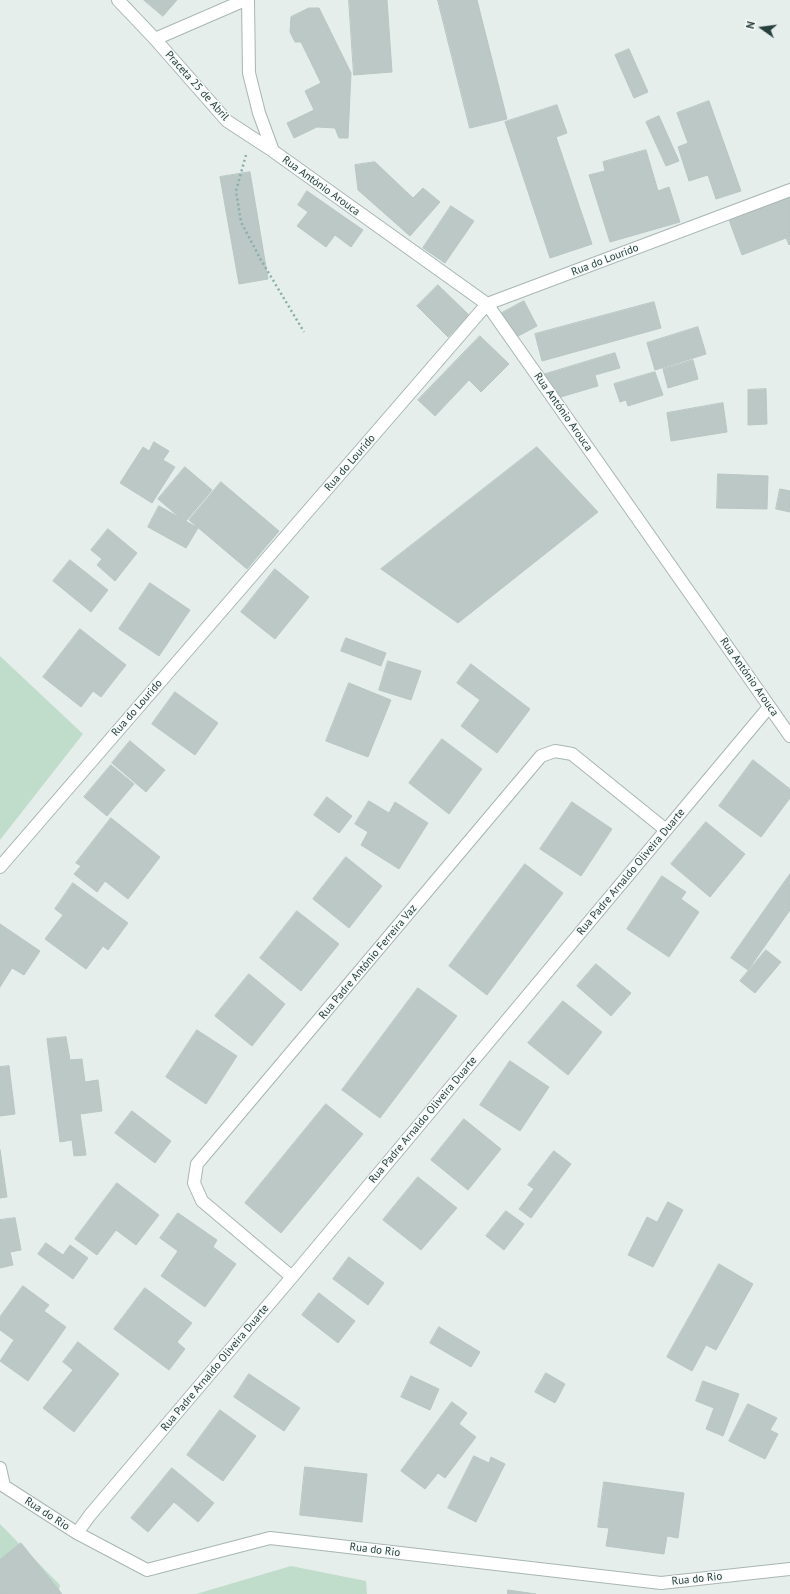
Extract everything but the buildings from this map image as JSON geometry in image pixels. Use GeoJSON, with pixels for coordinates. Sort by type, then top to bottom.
{"type":"FeatureCollection","features":[{"type":"Feature","properties":{"kind":"street"},"geometry":{"type":"LineString","coordinates":[[118,0],[156,39]]}},
{"type":"Feature","properties":{"kind":"street","name":"Praceta 25 de Abril"},"geometry":{"type":"LineString","coordinates":[[245,0],[156,39],[227,121],[273,151]]}},
{"type":"Feature","properties":{"kind":"street"},"geometry":{"type":"LineString","coordinates":[[248,0],[249,73],[259,113],[273,151]]}},
{"type":"Feature","properties":{"kind":"street","name":"Rua António Arouca"},"geometry":{"type":"LineString","coordinates":[[273,151],[487,304],[790,736]]}},
{"type":"Feature","properties":{"kind":"street","name":"Rua do Lourido"},"geometry":{"type":"LineString","coordinates":[[0,867],[487,304],[790,190]]}},
{"type":"Feature","properties":{"kind":"street","name":"Rua Padre Arnaldo Oliveira Duarte"},"geometry":{"type":"LineString","coordinates":[[77,1533],[90,1515],[292,1277],[770,707]]}},
{"type":"Feature","properties":{"kind":"street","name":"Rua Padre António Ferreira Vaz"},"geometry":{"type":"LineString","coordinates":[[292,1277],[202,1201],[194,1183],[198,1164],[208,1152],[542,756],[555,751],[572,754],[666,830]]}},
{"type":"Feature","properties":{"kind":"street","name":"Rua do Rio"},"geometry":{"type":"LineString","coordinates":[[0,1468],[4,1486],[77,1533],[147,1570],[270,1538],[661,1583],[790,1569]]}},
{"type":"Feature","properties":{"kind":"path"},"geometry":{"type":"LineString","coordinates":[[252,138],[236,191],[241,222],[261,260],[304,332]]}},
{"type":"Feature","properties":{"kind":"green space"},"geometry":{"type":"Polygon","coordinates":[[[0,656],[83,734],[0,840],[0,656]]]}},
{"type":"Feature","properties":{"kind":"green space"},"geometry":{"type":"Polygon","coordinates":[[[0,1524],[60,1585],[58,1594],[0,1594],[0,1524]]]}},
{"type":"Feature","properties":{"kind":"green space"},"geometry":{"type":"Polygon","coordinates":[[[291,1566],[366,1581],[367,1594],[196,1594],[291,1566]]]}}]}
